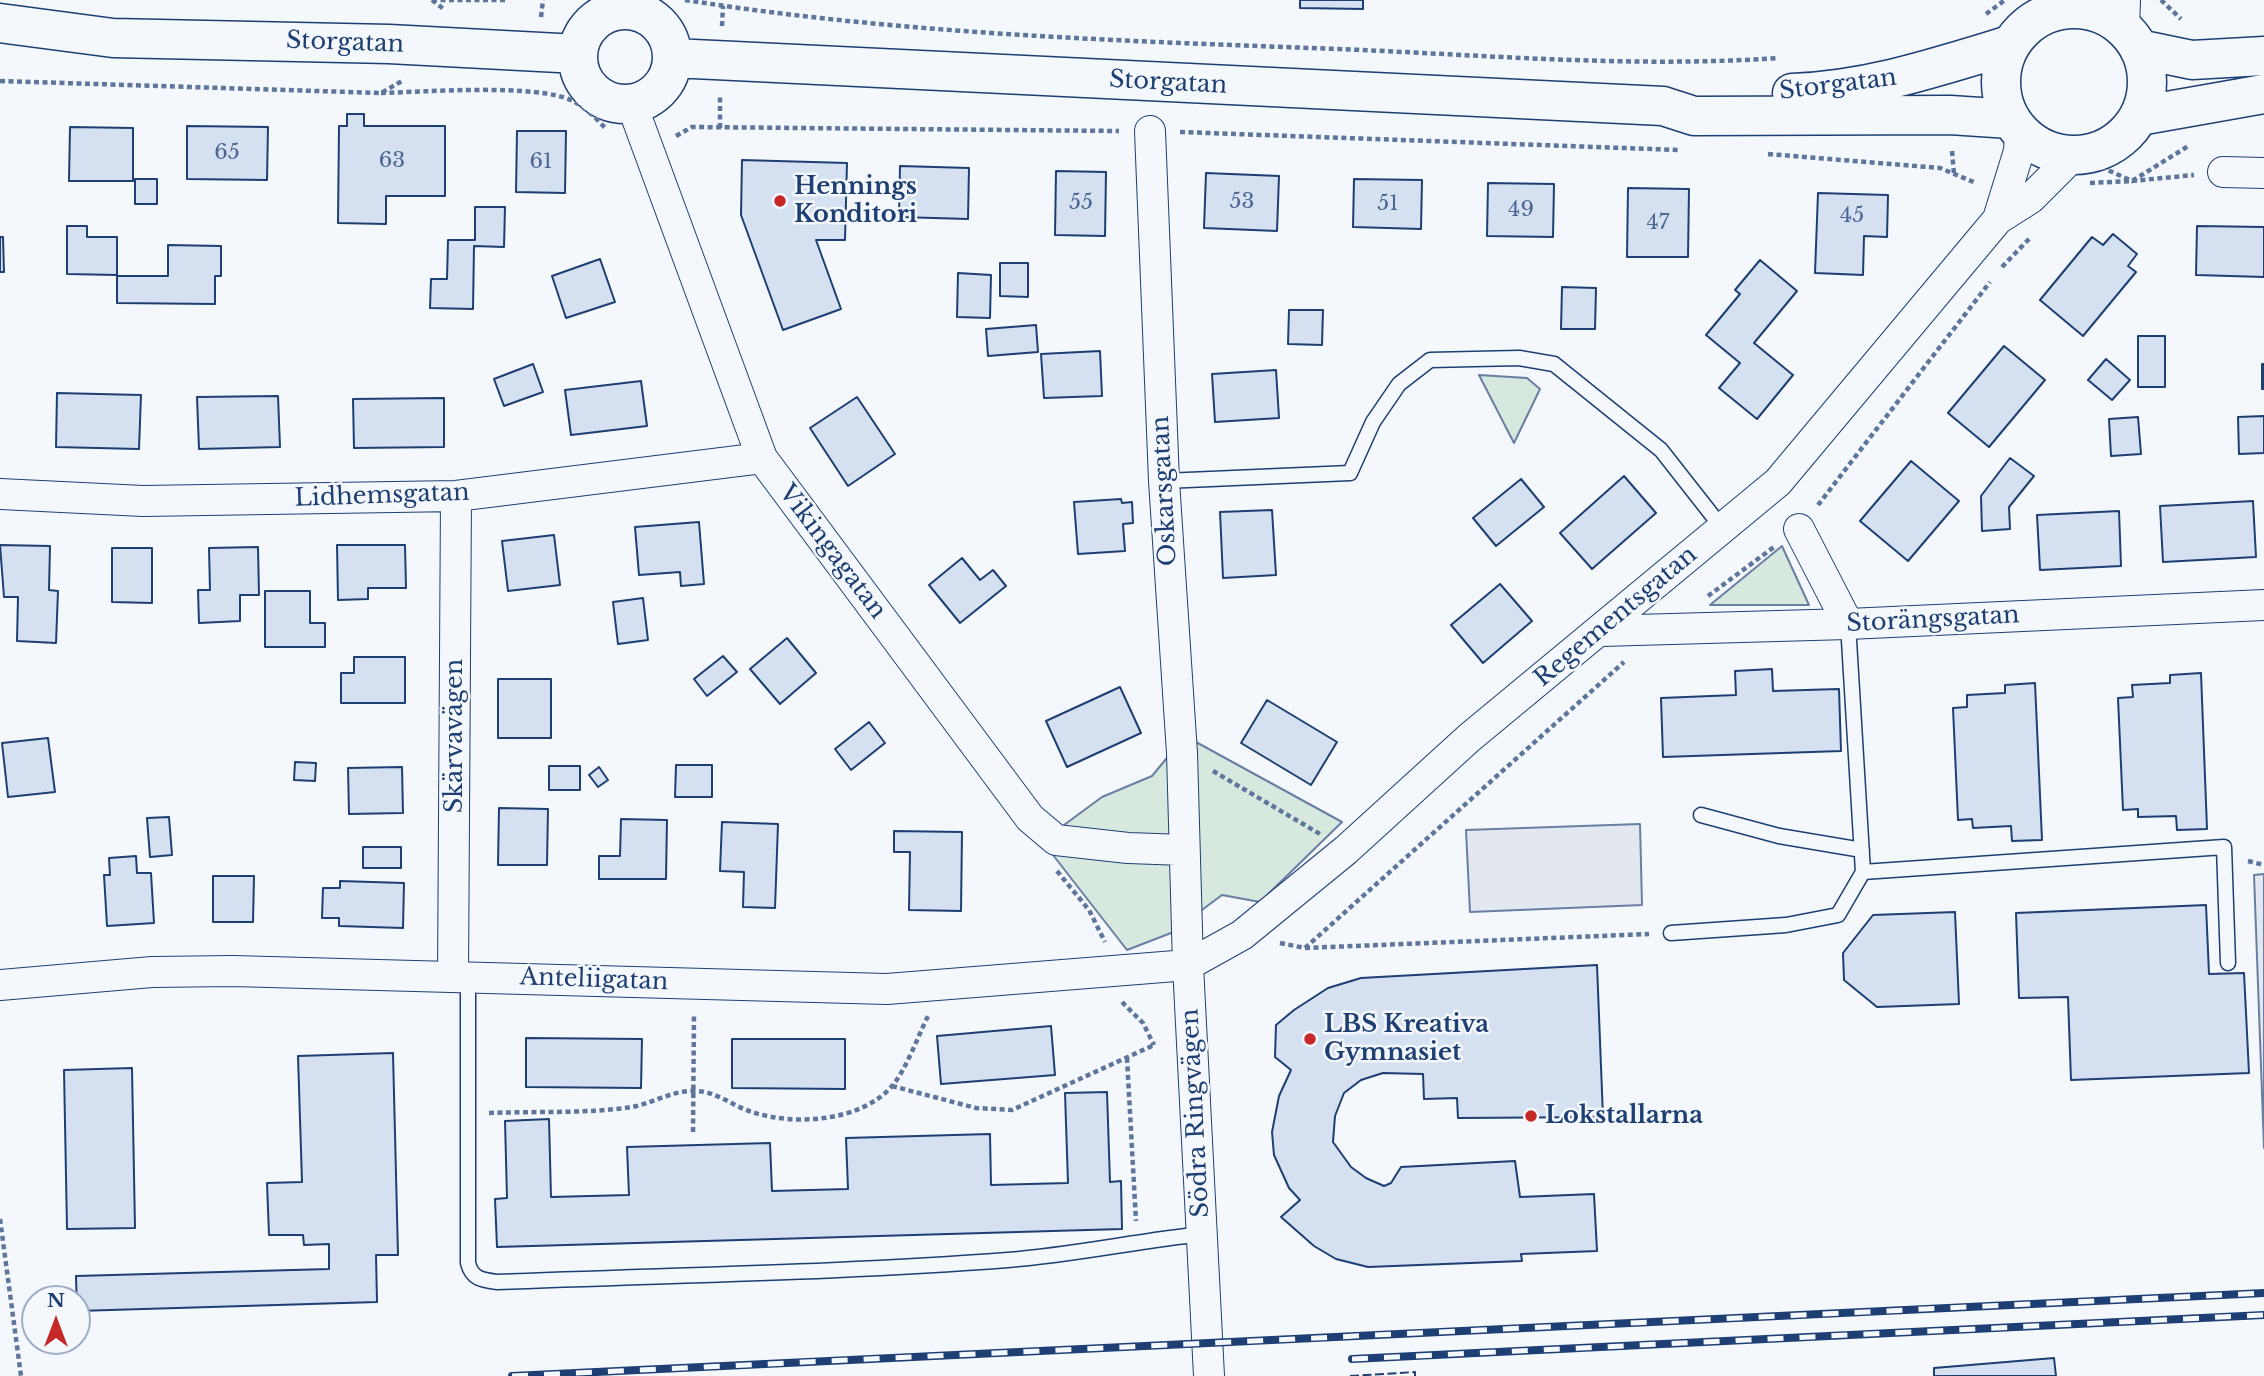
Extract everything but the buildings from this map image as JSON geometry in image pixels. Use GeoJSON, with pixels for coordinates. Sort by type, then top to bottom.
{"type":"FeatureCollection","features":[{"type":"Feature","properties":{"kind":"main road"},"geometry":{"type":"LineString","coordinates":[[614,6],[656,21],[665,31],[673,58],[670,76],[662,88],[646,100],[632,104],[616,104],[593,93],[584,81],[578,54],[590,26],[614,6]]}},
{"type":"Feature","properties":{"kind":"main road"},"geometry":{"type":"LineString","coordinates":[[2129,26],[2146,71],[2146,94],[2139,116],[2128,132],[2112,145],[2094,153],[2074,155],[2051,152],[2015,126],[2001,92],[2000,75],[2010,45],[2028,25],[2056,6],[2091,11],[2129,26],[2192,60],[2264,56]]}},
{"type":"Feature","properties":{"kind":"main road","name":"Storgatan"},"geometry":{"type":"LineString","coordinates":[[0,23],[113,38]]}},
{"type":"Feature","properties":{"kind":"main road","name":"Storgatan"},"geometry":{"type":"LineString","coordinates":[[0,46],[113,38],[389,44],[578,54]]}},
{"type":"Feature","properties":{"kind":"main road","name":"Storgatan"},"geometry":{"type":"LineString","coordinates":[[1663,106],[1692,94],[1822,92],[1873,85],[1944,67],[2010,45]]}},
{"type":"Feature","properties":{"kind":"main road","name":"Storgatan"},"geometry":{"type":"LineString","coordinates":[[673,58],[1663,106],[1694,116],[1950,115],[2015,126]]}},
{"type":"Feature","properties":{"kind":"main road"},"geometry":{"type":"LineString","coordinates":[[2139,116],[2264,94]]}},
{"type":"Feature","properties":{"kind":"street","name":"Vikingagatan"},"geometry":{"type":"LineString","coordinates":[[632,104],[762,458],[1030,818],[1056,840],[1184,850]]}},
{"type":"Feature","properties":{"kind":"street","name":"Regementsgatan"},"geometry":{"type":"LineString","coordinates":[[1188,965],[1241,935],[1346,850],[1469,738],[1778,482],[2001,205],[2016,161],[2015,126]]}},
{"type":"Feature","properties":{"kind":"street","name":"Oskarsgatan"},"geometry":{"type":"LineString","coordinates":[[1150,131],[1164,481],[1182,753],[1184,850]]}},
{"type":"Feature","properties":{"kind":"street","name":"Regementsgatan"},"geometry":{"type":"LineString","coordinates":[[2001,205],[2031,198],[2074,155]]}},
{"type":"Feature","properties":{"kind":"street"},"geometry":{"type":"LineString","coordinates":[[2223,172],[2264,173]]}},
{"type":"Feature","properties":{"kind":"street","name":"Lidhemsgatan"},"geometry":{"type":"LineString","coordinates":[[0,494],[143,501],[456,496],[762,458]]}},
{"type":"Feature","properties":{"kind":"street","name":"Skärvavägen"},"geometry":{"type":"LineString","coordinates":[[456,496],[460,977]]}},
{"type":"Feature","properties":{"kind":"street"},"geometry":{"type":"LineString","coordinates":[[1799,529],[1848,624]]}},
{"type":"Feature","properties":{"kind":"street","name":"Storängsgatan"},"geometry":{"type":"LineString","coordinates":[[1601,631],[1848,624],[2264,605]]}},
{"type":"Feature","properties":{"kind":"street","name":"Södra Ringvägen"},"geometry":{"type":"LineString","coordinates":[[1184,850],[1209,1376]]}},
{"type":"Feature","properties":{"kind":"street","name":"Anteliigatan"},"geometry":{"type":"LineString","coordinates":[[0,985],[128,974],[233,971],[887,989],[1188,965]]}},
{"type":"Feature","properties":{"kind":"lane"},"geometry":{"type":"LineString","coordinates":[[1164,481],[1350,473],[1373,422],[1399,384],[1430,360],[1519,358],[1555,364],[1661,450],[1723,529]]}},
{"type":"Feature","properties":{"kind":"lane"},"geometry":{"type":"LineString","coordinates":[[1671,933],[1786,925],[1838,915],[1863,872],[1848,624]]}},
{"type":"Feature","properties":{"kind":"lane"},"geometry":{"type":"LineString","coordinates":[[1701,815],[1779,836],[1862,850]]}},
{"type":"Feature","properties":{"kind":"lane"},"geometry":{"type":"LineString","coordinates":[[1863,872],[2224,847],[2228,963]]}},
{"type":"Feature","properties":{"kind":"lane"},"geometry":{"type":"LineString","coordinates":[[460,977],[468,1115],[468,1263],[470,1273],[488,1281],[1006,1260],[1094,1252],[1202,1234]]}},
{"type":"Feature","properties":{"kind":"path"},"geometry":{"type":"LineString","coordinates":[[431,0],[505,0]]}},
{"type":"Feature","properties":{"kind":"path"},"geometry":{"type":"LineString","coordinates":[[685,0],[884,23],[1161,42],[1596,60],[1790,58]]}},
{"type":"Feature","properties":{"kind":"path"},"geometry":{"type":"LineString","coordinates":[[1978,19],[2005,0]]}},
{"type":"Feature","properties":{"kind":"path"},"geometry":{"type":"LineString","coordinates":[[381,93],[404,80]]}},
{"type":"Feature","properties":{"kind":"path"},"geometry":{"type":"LineString","coordinates":[[0,81],[381,93],[532,92],[573,101],[596,117],[624,151],[670,140],[692,127],[1150,131],[1689,151]]}},
{"type":"Feature","properties":{"kind":"path"},"geometry":{"type":"LineString","coordinates":[[2132,181],[2202,138]]}},
{"type":"Feature","properties":{"kind":"path"},"geometry":{"type":"LineString","coordinates":[[1758,153],[1940,168],[1972,182],[2001,205]]}},
{"type":"Feature","properties":{"kind":"path"},"geometry":{"type":"LineString","coordinates":[[2074,155],[2132,181],[2223,172]]}},
{"type":"Feature","properties":{"kind":"path"},"geometry":{"type":"LineString","coordinates":[[1182,753],[1346,850]]}},
{"type":"Feature","properties":{"kind":"path"},"geometry":{"type":"LineString","coordinates":[[1030,818],[1045,855],[1100,927],[1115,972]]}},
{"type":"Feature","properties":{"kind":"path"},"geometry":{"type":"LineString","coordinates":[[1241,935],[1305,948],[1671,933]]}},
{"type":"Feature","properties":{"kind":"path"},"geometry":{"type":"LineString","coordinates":[[693,1132],[694,1012]]}},
{"type":"Feature","properties":{"kind":"path"},"geometry":{"type":"LineString","coordinates":[[468,1115],[634,1107],[670,1094],[692,1091],[713,1094],[754,1113],[799,1120],[850,1112],[873,1102],[892,1086],[929,1015]]}},
{"type":"Feature","properties":{"kind":"path"},"geometry":{"type":"LineString","coordinates":[[892,1086],[976,1108],[1012,1110],[1154,1045],[1192,1039]]}},
{"type":"Feature","properties":{"kind":"path"},"geometry":{"type":"LineString","coordinates":[[1126,1058],[1137,1243]]}},
{"type":"Feature","properties":{"kind":"path"},"geometry":{"type":"LineString","coordinates":[[0,1219],[21,1376]]}},
{"type":"Feature","properties":{"kind":"shaded area"},"geometry":{"type":"Polygon","coordinates":[[[1479,375],[1527,378],[1540,389],[1514,443],[1479,375]]]}},
{"type":"Feature","properties":{"kind":"shaded area"},"geometry":{"type":"Polygon","coordinates":[[[1782,546],[1809,605],[1710,605],[1782,546]]]}},
{"type":"Feature","properties":{"kind":"shaded area"},"geometry":{"type":"Polygon","coordinates":[[[1185,736],[1342,822],[1260,902],[1222,895],[1171,933],[1127,950],[1053,855],[1064,825],[1102,797],[1152,776],[1185,736]]]}},
{"type":"Feature","properties":{"kind":"shaded area"},"geometry":{"type":"Polygon","coordinates":[[[1640,824],[1642,905],[1470,912],[1466,830],[1640,824]]]}},
{"type":"Feature","properties":{"kind":"shaded area"},"geometry":{"type":"Polygon","coordinates":[[[2264,874],[2264,1148],[2254,875],[2264,874]]]}},
{"type":"Feature","properties":{"kind":"railway"},"geometry":{"type":"LineString","coordinates":[[512,1376],[2264,1293]]}},
{"type":"Feature","properties":{"kind":"railway"},"geometry":{"type":"LineString","coordinates":[[1352,1359],[2264,1315]]}},
{"type":"Feature","properties":{"kind":"fence"},"geometry":{"type":"LineString","coordinates":[[1350,1376],[1415,1372],[1415,1376]]}},
{"type":"Feature","properties":{"kind":"place","name":"Hennings Konditori"},"geometry":{"type":"Point","coordinates":[780,201]}},
{"type":"Feature","properties":{"kind":"place","name":"LBS Kreativa Gymnasiet"},"geometry":{"type":"Point","coordinates":[1310,1039]}},
{"type":"Feature","properties":{"kind":"place","name":"Lokstallarna"},"geometry":{"type":"Point","coordinates":[1531,1116]}}]}
